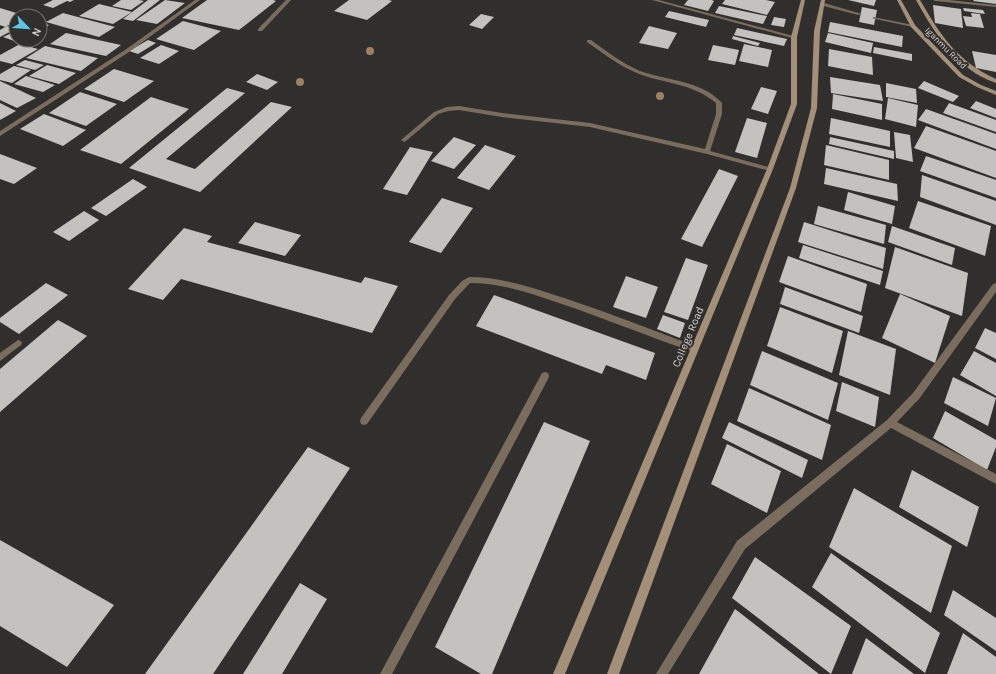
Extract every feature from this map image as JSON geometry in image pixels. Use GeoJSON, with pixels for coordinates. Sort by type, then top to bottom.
{"type":"FeatureCollection","features":[{"type":"Feature","properties":{"kind":"main road","name":"College Road"},"geometry":{"type":"LineString","coordinates":[[559,674],[770,169],[794,104],[794,37],[803,0]]}},
{"type":"Feature","properties":{"kind":"main road","name":"Iganmu Road"},"geometry":{"type":"LineString","coordinates":[[899,0],[913,26],[961,76],[996,93]]}},
{"type":"Feature","properties":{"kind":"main road","name":"Iganmu Road"},"geometry":{"type":"LineString","coordinates":[[918,0],[935,30],[959,60],[982,76],[996,81]]}},
{"type":"Feature","properties":{"kind":"main road"},"geometry":{"type":"LineString","coordinates":[[613,674],[792,188],[814,108],[817,31],[822,2]]}},
{"type":"Feature","properties":{"kind":"street"},"geometry":{"type":"LineString","coordinates":[[0,134],[127,51],[198,0]]}},
{"type":"Feature","properties":{"kind":"street"},"geometry":{"type":"LineString","coordinates":[[260,30],[289,0]]}},
{"type":"Feature","properties":{"kind":"street"},"geometry":{"type":"LineString","coordinates":[[654,0],[794,37]]}},
{"type":"Feature","properties":{"kind":"street"},"geometry":{"type":"LineString","coordinates":[[935,0],[996,6]]}},
{"type":"Feature","properties":{"kind":"street"},"geometry":{"type":"LineString","coordinates":[[822,2],[860,14]]}},
{"type":"Feature","properties":{"kind":"street"},"geometry":{"type":"LineString","coordinates":[[875,18],[913,26]]}},
{"type":"Feature","properties":{"kind":"street"},"geometry":{"type":"LineString","coordinates":[[589,41],[638,72],[699,89],[712,95],[719,103],[719,114],[707,152]]}},
{"type":"Feature","properties":{"kind":"street"},"geometry":{"type":"LineString","coordinates":[[404,140],[436,113],[447,109],[460,108],[502,115],[590,125],[707,152],[770,169]]}},
{"type":"Feature","properties":{"kind":"street"},"geometry":{"type":"LineString","coordinates":[[364,421],[452,297],[468,280],[482,279],[526,289],[694,349]]}},
{"type":"Feature","properties":{"kind":"street"},"geometry":{"type":"LineString","coordinates":[[662,674],[741,544],[890,423],[916,396],[996,286]]}},
{"type":"Feature","properties":{"kind":"street"},"geometry":{"type":"LineString","coordinates":[[0,358],[18,343]]}},
{"type":"Feature","properties":{"kind":"street"},"geometry":{"type":"LineString","coordinates":[[386,674],[546,376]]}},
{"type":"Feature","properties":{"kind":"street"},"geometry":{"type":"LineString","coordinates":[[890,423],[996,479]]}},
{"type":"Feature","properties":{"kind":"building"},"geometry":{"type":"Polygon","coordinates":[[[53,0],[74,0],[70,2],[67,1],[53,8],[43,5],[53,0]]]}},
{"type":"Feature","properties":{"kind":"building"},"geometry":{"type":"Polygon","coordinates":[[[121,0],[144,1],[131,10],[112,6],[121,0]]]}},
{"type":"Feature","properties":{"kind":"building"},"geometry":{"type":"Polygon","coordinates":[[[148,0],[160,0],[133,21],[123,19],[148,0]]]}},
{"type":"Feature","properties":{"kind":"building"},"geometry":{"type":"Polygon","coordinates":[[[165,0],[185,3],[157,24],[136,20],[165,0]]]}},
{"type":"Feature","properties":{"kind":"building"},"geometry":{"type":"Polygon","coordinates":[[[207,0],[276,1],[239,30],[182,18],[207,0]]]}},
{"type":"Feature","properties":{"kind":"building"},"geometry":{"type":"Polygon","coordinates":[[[349,0],[392,1],[367,20],[334,11],[349,0]]]}},
{"type":"Feature","properties":{"kind":"building"},"geometry":{"type":"Polygon","coordinates":[[[688,0],[714,1],[708,11],[684,5],[688,0]]]}},
{"type":"Feature","properties":{"kind":"building"},"geometry":{"type":"Polygon","coordinates":[[[725,0],[766,0],[775,2],[767,15],[722,4],[725,0]]]}},
{"type":"Feature","properties":{"kind":"building"},"geometry":{"type":"Polygon","coordinates":[[[848,0],[876,0],[874,6],[848,0]]]}},
{"type":"Feature","properties":{"kind":"building"},"geometry":{"type":"Polygon","coordinates":[[[996,0],[996,4],[973,1],[996,0]]]}},
{"type":"Feature","properties":{"kind":"building"},"geometry":{"type":"Polygon","coordinates":[[[99,4],[132,12],[113,24],[79,16],[99,4]]]}},
{"type":"Feature","properties":{"kind":"building"},"geometry":{"type":"Polygon","coordinates":[[[933,5],[961,9],[963,28],[935,23],[933,5]]]}},
{"type":"Feature","properties":{"kind":"building"},"geometry":{"type":"Polygon","coordinates":[[[719,6],[767,16],[763,24],[715,13],[719,6]]]}},
{"type":"Feature","properties":{"kind":"building"},"geometry":{"type":"Polygon","coordinates":[[[862,7],[877,10],[874,25],[859,22],[862,7]]]}},
{"type":"Feature","properties":{"kind":"building"},"geometry":{"type":"Polygon","coordinates":[[[0,8],[8,10],[8,25],[5,27],[0,25],[0,8]]]}},
{"type":"Feature","properties":{"kind":"building"},"geometry":{"type":"Polygon","coordinates":[[[963,8],[983,10],[985,14],[964,11],[963,8]]]}},
{"type":"Feature","properties":{"kind":"building"},"geometry":{"type":"Polygon","coordinates":[[[669,11],[709,20],[706,27],[665,17],[669,11]]]}},
{"type":"Feature","properties":{"kind":"building"},"geometry":{"type":"Polygon","coordinates":[[[63,13],[115,27],[99,37],[48,23],[48,21],[63,13]]]}},
{"type":"Feature","properties":{"kind":"building"},"geometry":{"type":"Polygon","coordinates":[[[971,13],[980,14],[984,28],[966,26],[963,16],[972,17],[971,13]]]}},
{"type":"Feature","properties":{"kind":"building"},"geometry":{"type":"Polygon","coordinates":[[[481,14],[494,17],[482,29],[469,25],[481,14]]]}},
{"type":"Feature","properties":{"kind":"building"},"geometry":{"type":"Polygon","coordinates":[[[774,17],[786,19],[784,27],[771,25],[774,17]]]}},
{"type":"Feature","properties":{"kind":"building"},"geometry":{"type":"Polygon","coordinates":[[[183,21],[221,31],[194,50],[156,39],[183,21]]]}},
{"type":"Feature","properties":{"kind":"building"},"geometry":{"type":"Polygon","coordinates":[[[830,22],[903,36],[902,47],[828,32],[830,22]]]}},
{"type":"Feature","properties":{"kind":"building"},"geometry":{"type":"Polygon","coordinates":[[[8,26],[8,33],[0,37],[0,30],[8,26]]]}},
{"type":"Feature","properties":{"kind":"building"},"geometry":{"type":"Polygon","coordinates":[[[649,26],[677,33],[668,49],[639,43],[649,26]]]}},
{"type":"Feature","properties":{"kind":"building"},"geometry":{"type":"Polygon","coordinates":[[[737,28],[787,39],[784,46],[734,35],[737,28]]]}},
{"type":"Feature","properties":{"kind":"building"},"geometry":{"type":"Polygon","coordinates":[[[66,33],[121,45],[106,56],[50,44],[66,33]]]}},
{"type":"Feature","properties":{"kind":"building"},"geometry":{"type":"Polygon","coordinates":[[[828,33],[873,43],[871,53],[825,42],[828,33]]]}},
{"type":"Feature","properties":{"kind":"building"},"geometry":{"type":"Polygon","coordinates":[[[8,35],[8,39],[3,37],[8,35]]]}},
{"type":"Feature","properties":{"kind":"building"},"geometry":{"type":"Polygon","coordinates":[[[733,36],[760,43],[758,46],[732,39],[733,36]]]}},
{"type":"Feature","properties":{"kind":"building"},"geometry":{"type":"Polygon","coordinates":[[[148,40],[156,43],[138,54],[129,51],[148,40]]]}},
{"type":"Feature","properties":{"kind":"building"},"geometry":{"type":"Polygon","coordinates":[[[744,44],[772,50],[768,67],[739,61],[744,44]]]}},
{"type":"Feature","properties":{"kind":"building"},"geometry":{"type":"Polygon","coordinates":[[[161,45],[179,51],[159,64],[140,58],[161,45]]]}},
{"type":"Feature","properties":{"kind":"building"},"geometry":{"type":"Polygon","coordinates":[[[713,45],[739,50],[735,65],[708,60],[713,45]]]}},
{"type":"Feature","properties":{"kind":"building"},"geometry":{"type":"Polygon","coordinates":[[[48,47],[98,58],[81,71],[26,58],[42,48],[48,48],[48,47]]]}},
{"type":"Feature","properties":{"kind":"building"},"geometry":{"type":"Polygon","coordinates":[[[874,47],[912,54],[912,61],[873,53],[874,47]]]}},
{"type":"Feature","properties":{"kind":"building"},"geometry":{"type":"Polygon","coordinates":[[[13,48],[38,49],[12,64],[0,61],[0,55],[13,48]]]}},
{"type":"Feature","properties":{"kind":"building"},"geometry":{"type":"Polygon","coordinates":[[[829,49],[872,57],[873,75],[828,66],[829,49]]]}},
{"type":"Feature","properties":{"kind":"building"},"geometry":{"type":"Polygon","coordinates":[[[972,51],[996,55],[996,72],[976,68],[972,51]]]}},
{"type":"Feature","properties":{"kind":"building"},"geometry":{"type":"Polygon","coordinates":[[[25,60],[44,65],[35,70],[16,65],[25,60]]]}},
{"type":"Feature","properties":{"kind":"building"},"geometry":{"type":"Polygon","coordinates":[[[47,65],[76,73],[59,84],[29,76],[47,65]]]}},
{"type":"Feature","properties":{"kind":"building"},"geometry":{"type":"Polygon","coordinates":[[[14,66],[31,70],[12,83],[0,80],[0,74],[14,66]]]}},
{"type":"Feature","properties":{"kind":"building"},"geometry":{"type":"Polygon","coordinates":[[[114,69],[154,81],[124,102],[84,89],[114,69]]]}},
{"type":"Feature","properties":{"kind":"building"},"geometry":{"type":"Polygon","coordinates":[[[257,74],[278,82],[267,90],[246,82],[257,74]]]}},
{"type":"Feature","properties":{"kind":"building"},"geometry":{"type":"Polygon","coordinates":[[[26,76],[55,85],[43,92],[14,84],[26,76]]]}},
{"type":"Feature","properties":{"kind":"building"},"geometry":{"type":"Polygon","coordinates":[[[830,77],[880,85],[883,101],[831,93],[830,77]]]}},
{"type":"Feature","properties":{"kind":"building"},"geometry":{"type":"Polygon","coordinates":[[[0,81],[36,98],[17,108],[0,100],[0,81]]]}},
{"type":"Feature","properties":{"kind":"building"},"geometry":{"type":"Polygon","coordinates":[[[924,81],[959,96],[953,102],[918,88],[924,81]]]}},
{"type":"Feature","properties":{"kind":"building"},"geometry":{"type":"Polygon","coordinates":[[[886,83],[916,89],[917,103],[886,97],[886,83]]]}},
{"type":"Feature","properties":{"kind":"building"},"geometry":{"type":"Polygon","coordinates":[[[761,87],[777,91],[768,114],[751,109],[761,87]]]}},
{"type":"Feature","properties":{"kind":"building"},"geometry":{"type":"Polygon","coordinates":[[[227,88],[245,93],[166,159],[195,169],[271,102],[292,107],[200,192],[129,168],[227,88]]]}},
{"type":"Feature","properties":{"kind":"building"},"geometry":{"type":"Polygon","coordinates":[[[80,92],[117,104],[86,126],[49,113],[80,92]]]}},
{"type":"Feature","properties":{"kind":"building"},"geometry":{"type":"Polygon","coordinates":[[[833,94],[882,104],[882,120],[832,109],[833,94]]]}},
{"type":"Feature","properties":{"kind":"building"},"geometry":{"type":"Polygon","coordinates":[[[151,97],[189,109],[121,164],[80,150],[151,97]]]}},
{"type":"Feature","properties":{"kind":"building"},"geometry":{"type":"Polygon","coordinates":[[[888,98],[918,105],[916,127],[885,119],[888,98]]]}},
{"type":"Feature","properties":{"kind":"building"},"geometry":{"type":"Polygon","coordinates":[[[976,101],[996,109],[996,118],[970,108],[976,101]]]}},
{"type":"Feature","properties":{"kind":"building"},"geometry":{"type":"Polygon","coordinates":[[[0,103],[16,111],[0,120],[0,103]]]}},
{"type":"Feature","properties":{"kind":"building"},"geometry":{"type":"Polygon","coordinates":[[[949,103],[996,120],[996,132],[943,113],[949,103]]]}},
{"type":"Feature","properties":{"kind":"building"},"geometry":{"type":"Polygon","coordinates":[[[926,109],[996,134],[996,149],[918,120],[926,109]]]}},
{"type":"Feature","properties":{"kind":"building"},"geometry":{"type":"Polygon","coordinates":[[[44,114],[86,130],[63,146],[20,129],[44,114]]]}},
{"type":"Feature","properties":{"kind":"building"},"geometry":{"type":"Polygon","coordinates":[[[747,118],[767,123],[757,158],[735,152],[747,118]]]}},
{"type":"Feature","properties":{"kind":"building"},"geometry":{"type":"Polygon","coordinates":[[[831,118],[890,131],[890,147],[829,134],[831,118]]]}},
{"type":"Feature","properties":{"kind":"building"},"geometry":{"type":"Polygon","coordinates":[[[926,126],[996,151],[996,178],[914,148],[926,126]]]}},
{"type":"Feature","properties":{"kind":"building"},"geometry":{"type":"Polygon","coordinates":[[[894,132],[910,135],[913,162],[896,158],[894,132]]]}},
{"type":"Feature","properties":{"kind":"building"},"geometry":{"type":"Polygon","coordinates":[[[454,137],[476,145],[454,169],[431,161],[454,137]]]}},
{"type":"Feature","properties":{"kind":"building"},"geometry":{"type":"Polygon","coordinates":[[[830,137],[894,151],[894,159],[829,144],[830,137]]]}},
{"type":"Feature","properties":{"kind":"building"},"geometry":{"type":"Polygon","coordinates":[[[485,145],[516,156],[489,190],[457,178],[485,145]]]}},
{"type":"Feature","properties":{"kind":"building"},"geometry":{"type":"Polygon","coordinates":[[[826,145],[889,160],[889,180],[824,165],[826,145]]]}},
{"type":"Feature","properties":{"kind":"building"},"geometry":{"type":"Polygon","coordinates":[[[410,147],[433,152],[407,195],[383,189],[410,147]]]}},
{"type":"Feature","properties":{"kind":"building"},"geometry":{"type":"Polygon","coordinates":[[[0,154],[37,168],[14,184],[0,179],[0,154]]]}},
{"type":"Feature","properties":{"kind":"building"},"geometry":{"type":"Polygon","coordinates":[[[926,156],[996,180],[996,198],[920,171],[926,156]]]}},
{"type":"Feature","properties":{"kind":"building"},"geometry":{"type":"Polygon","coordinates":[[[826,168],[897,184],[898,201],[824,184],[826,168]]]}},
{"type":"Feature","properties":{"kind":"building"},"geometry":{"type":"Polygon","coordinates":[[[719,169],[738,176],[702,247],[681,239],[719,169]]]}},
{"type":"Feature","properties":{"kind":"building"},"geometry":{"type":"Polygon","coordinates":[[[922,175],[996,201],[996,225],[920,197],[922,175]]]}},
{"type":"Feature","properties":{"kind":"building"},"geometry":{"type":"Polygon","coordinates":[[[133,179],[147,187],[106,216],[91,208],[133,179]]]}},
{"type":"Feature","properties":{"kind":"building"},"geometry":{"type":"Polygon","coordinates":[[[848,192],[895,206],[892,224],[844,210],[848,192]]]}},
{"type":"Feature","properties":{"kind":"building"},"geometry":{"type":"Polygon","coordinates":[[[442,198],[473,208],[441,253],[409,242],[442,198]]]}},
{"type":"Feature","properties":{"kind":"building"},"geometry":{"type":"Polygon","coordinates":[[[918,201],[991,226],[985,256],[909,228],[918,201]]]}},
{"type":"Feature","properties":{"kind":"building"},"geometry":{"type":"Polygon","coordinates":[[[818,206],[886,225],[884,244],[814,224],[818,206]]]}},
{"type":"Feature","properties":{"kind":"building"},"geometry":{"type":"Polygon","coordinates":[[[84,211],[99,220],[69,241],[53,232],[84,211]]]}},
{"type":"Feature","properties":{"kind":"building"},"geometry":{"type":"Polygon","coordinates":[[[255,222],[301,235],[285,256],[238,243],[255,222]]]}},
{"type":"Feature","properties":{"kind":"building"},"geometry":{"type":"Polygon","coordinates":[[[804,222],[886,248],[883,269],[798,242],[804,222]]]}},
{"type":"Feature","properties":{"kind":"building"},"geometry":{"type":"Polygon","coordinates":[[[892,226],[955,248],[952,265],[888,242],[892,226]]]}},
{"type":"Feature","properties":{"kind":"building"},"geometry":{"type":"Polygon","coordinates":[[[184,228],[212,236],[207,242],[361,283],[365,277],[398,286],[372,333],[181,279],[163,300],[128,289],[184,228]]]}},
{"type":"Feature","properties":{"kind":"building"},"geometry":{"type":"Polygon","coordinates":[[[803,245],[883,271],[880,285],[799,258],[803,245]]]}},
{"type":"Feature","properties":{"kind":"building"},"geometry":{"type":"Polygon","coordinates":[[[895,247],[968,273],[962,316],[885,288],[895,247]]]}},
{"type":"Feature","properties":{"kind":"building"},"geometry":{"type":"Polygon","coordinates":[[[788,256],[867,284],[861,312],[779,282],[788,256]]]}},
{"type":"Feature","properties":{"kind":"building"},"geometry":{"type":"Polygon","coordinates":[[[686,258],[708,265],[688,320],[664,312],[686,258]]]}},
{"type":"Feature","properties":{"kind":"building"},"geometry":{"type":"Polygon","coordinates":[[[626,276],[658,287],[646,318],[613,307],[626,276]]]}},
{"type":"Feature","properties":{"kind":"building"},"geometry":{"type":"Polygon","coordinates":[[[46,283],[68,295],[19,334],[0,322],[0,318],[46,283]]]}},
{"type":"Feature","properties":{"kind":"building"},"geometry":{"type":"Polygon","coordinates":[[[785,287],[863,316],[859,333],[780,304],[785,287]]]}},
{"type":"Feature","properties":{"kind":"building"},"geometry":{"type":"Polygon","coordinates":[[[900,294],[950,316],[935,363],[882,338],[900,294]]]}},
{"type":"Feature","properties":{"kind":"building"},"geometry":{"type":"Polygon","coordinates":[[[494,295],[655,353],[646,380],[606,365],[602,374],[476,326],[494,295]]]}},
{"type":"Feature","properties":{"kind":"building"},"geometry":{"type":"Polygon","coordinates":[[[780,307],[843,331],[832,373],[767,346],[780,307]]]}},
{"type":"Feature","properties":{"kind":"building"},"geometry":{"type":"Polygon","coordinates":[[[663,315],[685,323],[680,338],[657,329],[663,315]]]}},
{"type":"Feature","properties":{"kind":"building"},"geometry":{"type":"Polygon","coordinates":[[[58,320],[87,336],[0,412],[0,369],[58,320]]]}},
{"type":"Feature","properties":{"kind":"building"},"geometry":{"type":"Polygon","coordinates":[[[985,328],[996,333],[996,359],[975,348],[985,328]]]}},
{"type":"Feature","properties":{"kind":"building"},"geometry":{"type":"Polygon","coordinates":[[[848,331],[896,349],[890,395],[839,375],[848,331]]]}},
{"type":"Feature","properties":{"kind":"building"},"geometry":{"type":"Polygon","coordinates":[[[762,351],[838,383],[828,420],[750,385],[762,351]]]}},
{"type":"Feature","properties":{"kind":"building"},"geometry":{"type":"Polygon","coordinates":[[[974,351],[996,363],[996,396],[960,375],[974,351]]]}},
{"type":"Feature","properties":{"kind":"building"},"geometry":{"type":"Polygon","coordinates":[[[953,377],[996,398],[988,426],[944,403],[953,377]]]}},
{"type":"Feature","properties":{"kind":"building"},"geometry":{"type":"Polygon","coordinates":[[[842,382],[879,397],[875,427],[836,411],[842,382]]]}},
{"type":"Feature","properties":{"kind":"building"},"geometry":{"type":"Polygon","coordinates":[[[749,388],[831,425],[822,460],[737,421],[749,388]]]}},
{"type":"Feature","properties":{"kind":"building"},"geometry":{"type":"Polygon","coordinates":[[[945,411],[996,440],[996,447],[987,470],[933,438],[945,411]]]}},
{"type":"Feature","properties":{"kind":"building"},"geometry":{"type":"Polygon","coordinates":[[[544,422],[590,441],[492,674],[481,674],[435,647],[544,422]]]}},
{"type":"Feature","properties":{"kind":"building"},"geometry":{"type":"Polygon","coordinates":[[[729,422],[808,460],[802,478],[722,438],[729,422]]]}},
{"type":"Feature","properties":{"kind":"building"},"geometry":{"type":"Polygon","coordinates":[[[727,444],[781,471],[767,513],[711,484],[727,444]]]}},
{"type":"Feature","properties":{"kind":"building"},"geometry":{"type":"Polygon","coordinates":[[[308,447],[350,468],[213,674],[145,674],[308,447]]]}},
{"type":"Feature","properties":{"kind":"building"},"geometry":{"type":"Polygon","coordinates":[[[912,470],[979,507],[967,547],[899,507],[912,470]]]}},
{"type":"Feature","properties":{"kind":"building"},"geometry":{"type":"Polygon","coordinates":[[[854,488],[952,546],[931,613],[829,547],[854,488]]]}},
{"type":"Feature","properties":{"kind":"building"},"geometry":{"type":"Polygon","coordinates":[[[0,540],[114,605],[67,667],[0,626],[0,540]]]}},
{"type":"Feature","properties":{"kind":"building"},"geometry":{"type":"Polygon","coordinates":[[[831,553],[940,633],[925,673],[812,587],[831,553]]]}},
{"type":"Feature","properties":{"kind":"building"},"geometry":{"type":"Polygon","coordinates":[[[755,557],[851,626],[831,674],[732,598],[755,557]]]}},
{"type":"Feature","properties":{"kind":"building"},"geometry":{"type":"Polygon","coordinates":[[[300,583],[327,599],[282,674],[243,674],[300,583]]]}},
{"type":"Feature","properties":{"kind":"building"},"geometry":{"type":"Polygon","coordinates":[[[953,590],[996,618],[996,651],[944,615],[953,590]]]}},
{"type":"Feature","properties":{"kind":"building"},"geometry":{"type":"Polygon","coordinates":[[[735,609],[819,674],[699,674],[735,609]]]}},
{"type":"Feature","properties":{"kind":"building"},"geometry":{"type":"Polygon","coordinates":[[[963,633],[996,657],[996,674],[947,674],[963,633]]]}},
{"type":"Feature","properties":{"kind":"building"},"geometry":{"type":"Polygon","coordinates":[[[866,638],[914,674],[852,674],[866,638]]]}}]}
